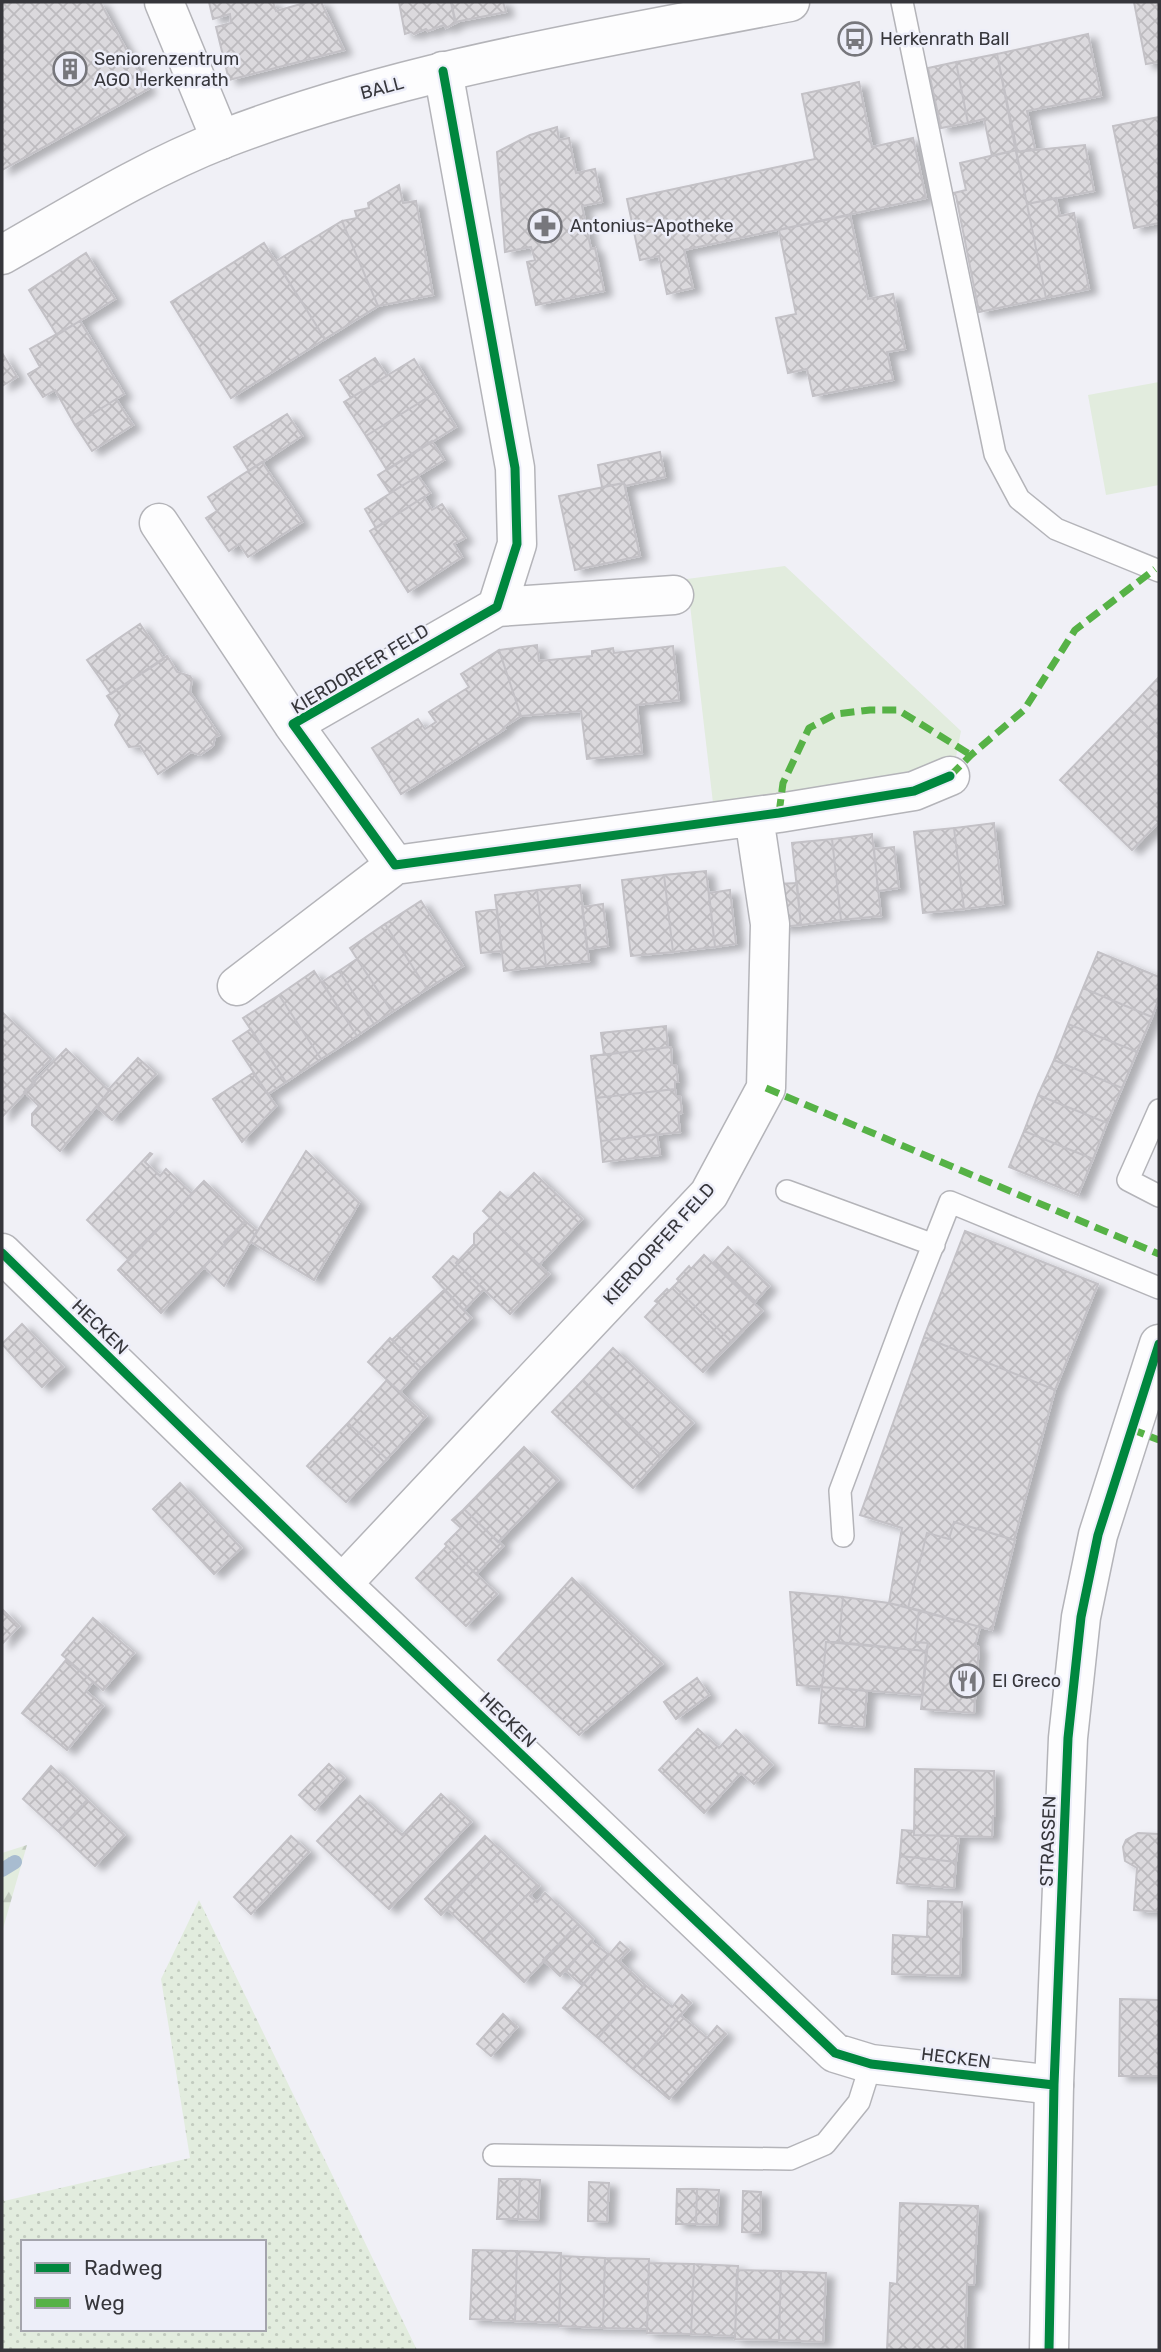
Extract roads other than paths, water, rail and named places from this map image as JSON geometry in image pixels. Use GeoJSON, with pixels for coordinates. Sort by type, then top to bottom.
{"type":"FeatureCollection","features":[{"type":"Feature","properties":{"kind":"street"},"geometry":{"type":"LineString","coordinates":[[164,2],[221,140]]}},
{"type":"Feature","properties":{"kind":"street","name":"BALL"},"geometry":{"type":"LineString","coordinates":[[2,255],[115,191],[221,140],[342,98],[443,71],[790,2]]}},
{"type":"Feature","properties":{"kind":"street"},"geometry":{"type":"LineString","coordinates":[[443,71],[514,468],[517,544],[497,607]]}},
{"type":"Feature","properties":{"kind":"street","name":"KIERDORFER FELD"},"geometry":{"type":"LineString","coordinates":[[159,523],[293,724],[395,865]]}},
{"type":"Feature","properties":{"kind":"street","name":"KIERDORFER FELD"},"geometry":{"type":"LineString","coordinates":[[293,724],[497,607],[674,595]]}},
{"type":"Feature","properties":{"kind":"street"},"geometry":{"type":"LineString","coordinates":[[237,986],[395,865],[754,817],[914,790],[950,776]]}},
{"type":"Feature","properties":{"kind":"street","name":"KIERDORFER FELD"},"geometry":{"type":"LineString","coordinates":[[342,1584],[709,1194],[760,1100],[766,1088],[770,924],[754,817]]}},
{"type":"Feature","properties":{"kind":"street","name":"HECKEN"},"geometry":{"type":"LineString","coordinates":[[2,1253],[342,1584],[835,2053],[871,2064],[1054,2085]]}},
{"type":"Feature","properties":{"kind":"street","name":"STRASSEN"},"geometry":{"type":"LineString","coordinates":[[1049,2350],[1054,2085],[1068,1738],[1082,1617],[1098,1535],[1159,1344]]}},
{"type":"Feature","properties":{"kind":"lane"},"geometry":{"type":"LineString","coordinates":[[902,2],[995,454],[1019,499],[1056,529],[1159,571]]}},
{"type":"Feature","properties":{"kind":"lane"},"geometry":{"type":"LineString","coordinates":[[1159,1110],[1128,1180],[1159,1196]]}},
{"type":"Feature","properties":{"kind":"lane"},"geometry":{"type":"LineString","coordinates":[[787,1191],[934,1245]]}},
{"type":"Feature","properties":{"kind":"lane"},"geometry":{"type":"LineString","coordinates":[[844,1536],[840,1491],[950,1202],[1159,1288]]}},
{"type":"Feature","properties":{"kind":"lane"},"geometry":{"type":"LineString","coordinates":[[494,2155],[790,2159],[825,2144],[859,2102],[871,2064]]}},
{"type":"Feature","properties":{"kind":"waterway"},"geometry":{"type":"LineString","coordinates":[[2,1870],[15,1862]]}},
{"type":"Feature","properties":{"kind":"place","name":"Herkenrath Ball"},"geometry":{"type":"Point","coordinates":[855,39]}},
{"type":"Feature","properties":{"kind":"place","name":"Seniorenzentrum AGO Herkenrath"},"geometry":{"type":"Point","coordinates":[70,69]}},
{"type":"Feature","properties":{"kind":"place","name":"Antonius-Apotheke"},"geometry":{"type":"Point","coordinates":[545,226]}},
{"type":"Feature","properties":{"kind":"place","name":"El Greco"},"geometry":{"type":"Point","coordinates":[967,1681]}}]}
